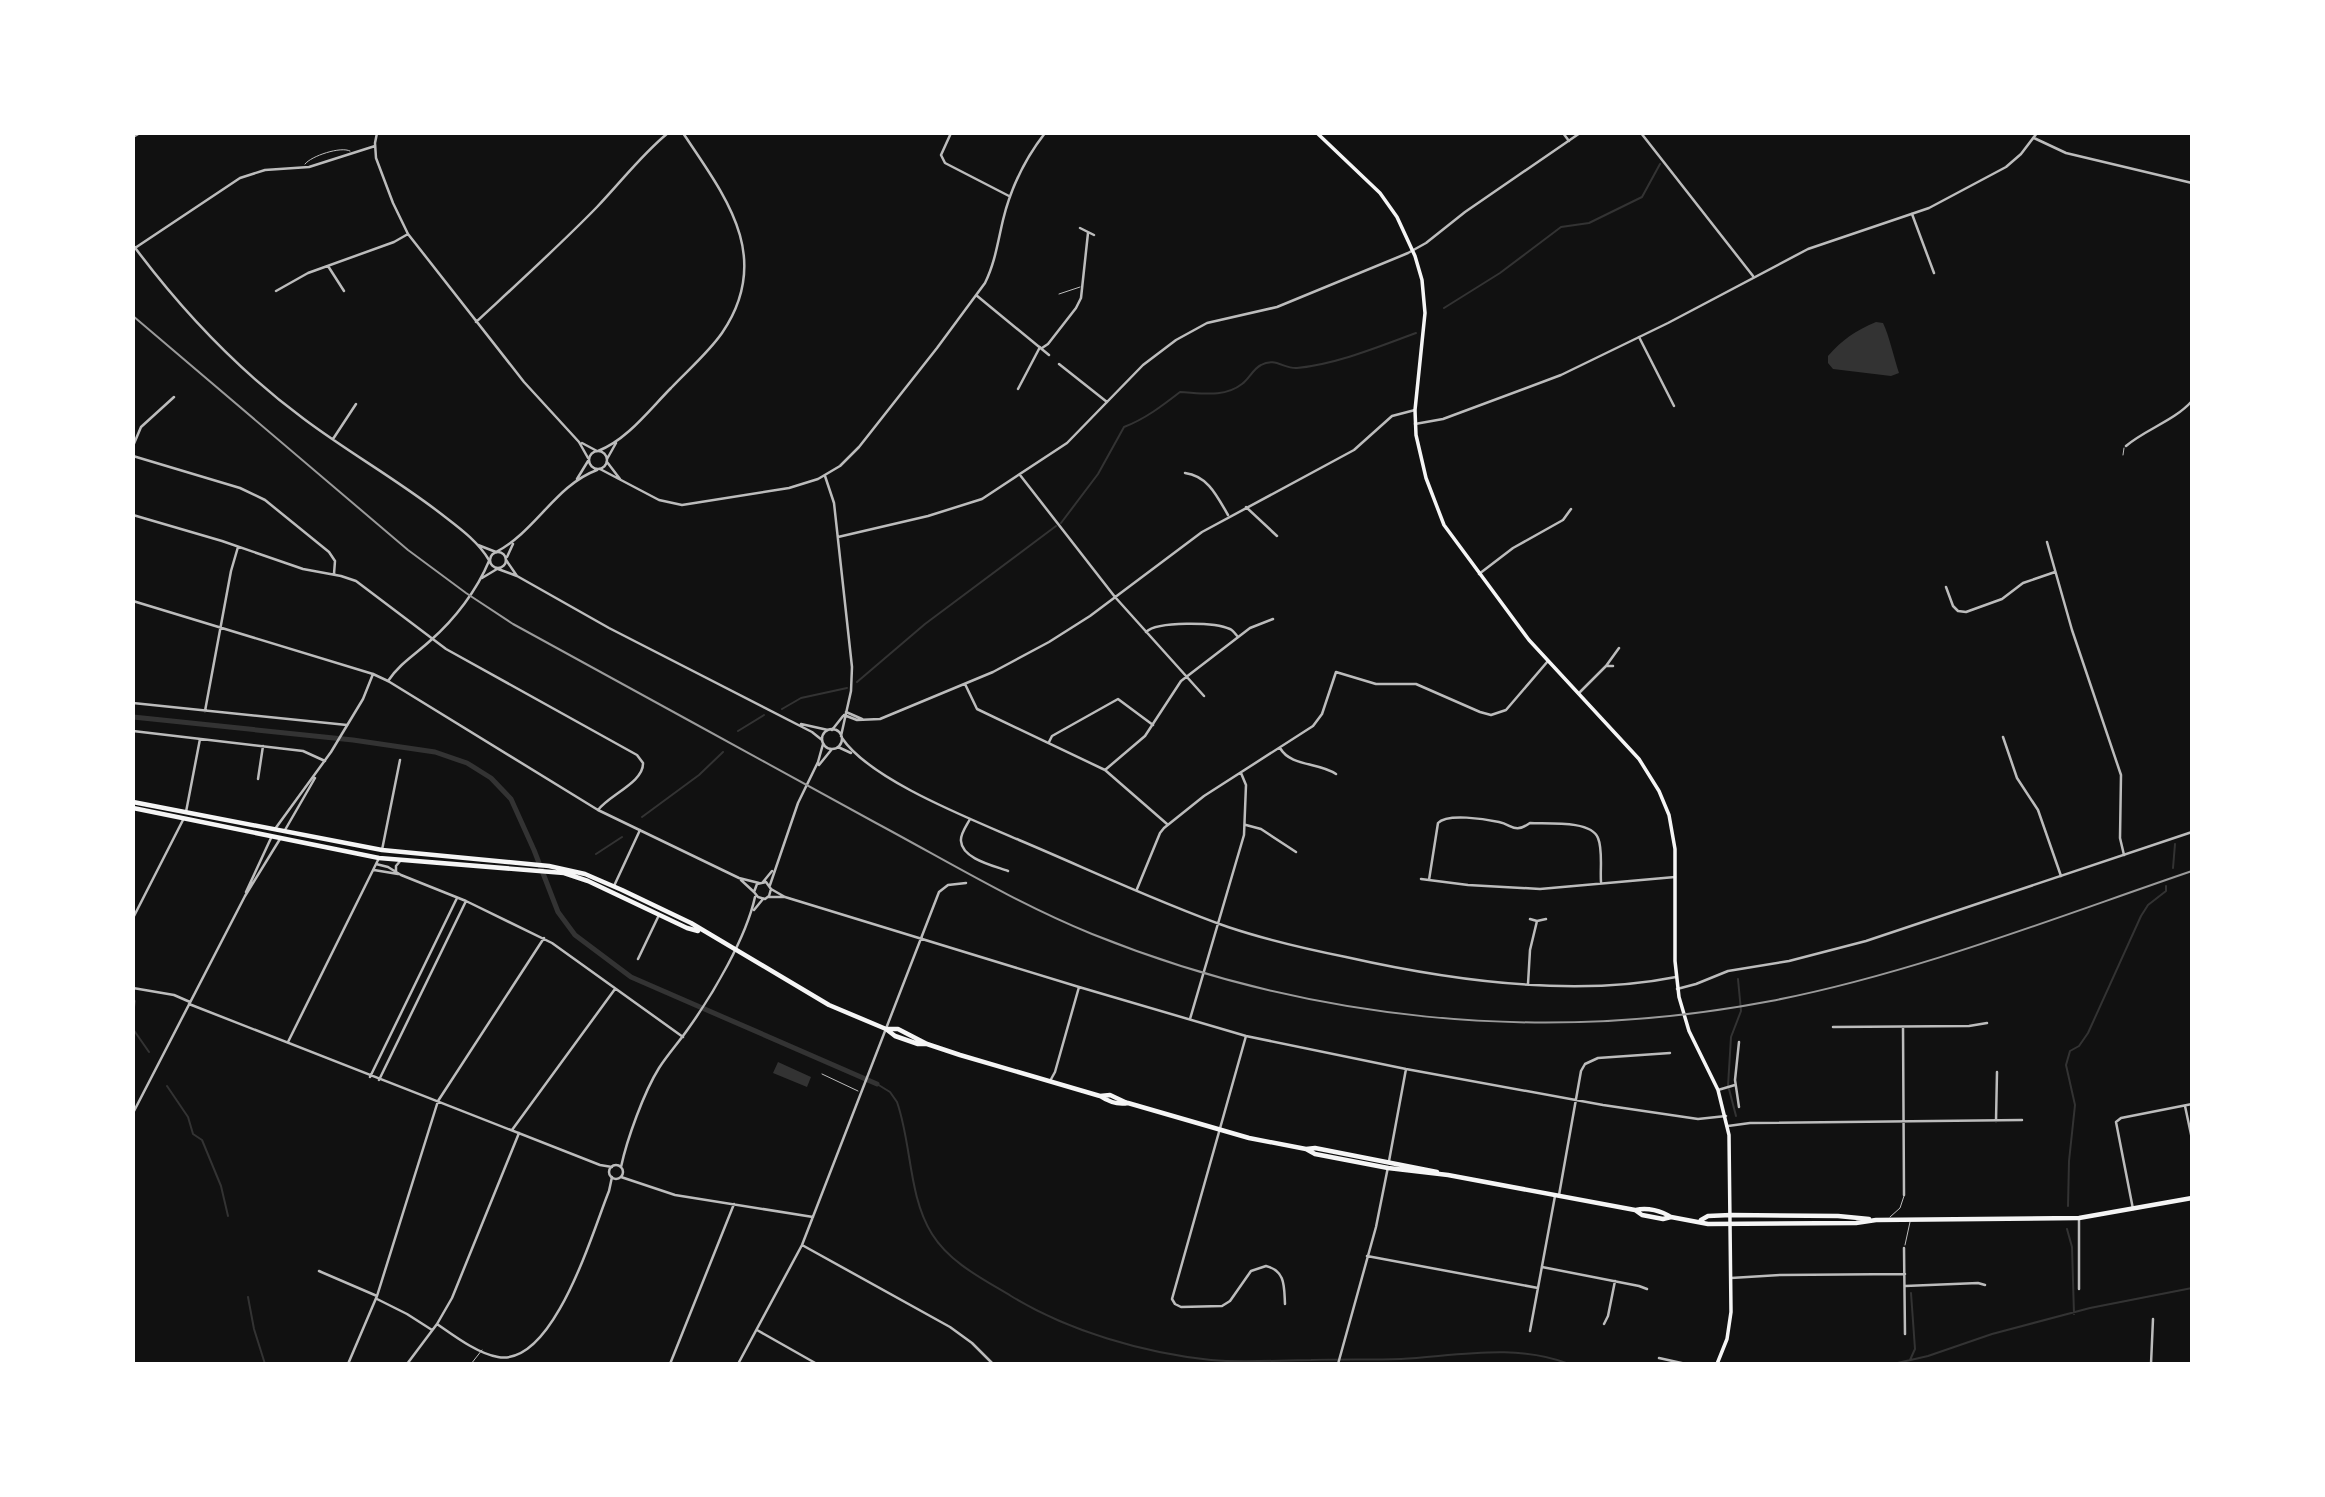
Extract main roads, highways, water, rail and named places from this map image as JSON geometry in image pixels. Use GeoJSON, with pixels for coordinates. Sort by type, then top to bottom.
{"type":"FeatureCollection","features":[{"type":"Feature","properties":{"kind":"highway"},"geometry":{"type":"LineString","coordinates":[[133,802],[379,858],[550,868],[584,874],[691,923],[702,932]]}},
{"type":"Feature","properties":{"kind":"highway"},"geometry":{"type":"LineString","coordinates":[[133,808],[275,829],[382,850],[533,867]]}},
{"type":"Feature","properties":{"kind":"highway"},"geometry":{"type":"LineString","coordinates":[[272,835],[275,829]]}},
{"type":"Feature","properties":{"kind":"highway"},"geometry":{"type":"LineString","coordinates":[[281,837],[285,831]]}},
{"type":"Feature","properties":{"kind":"highway"},"geometry":{"type":"LineString","coordinates":[[379,858],[382,850]]}},
{"type":"Feature","properties":{"kind":"highway"},"geometry":{"type":"LineString","coordinates":[[550,868],[578,877],[687,928],[702,932],[736,948],[820,1000],[886,1029],[898,1029],[927,1044],[1100,1096],[1120,1105],[1128,1103],[1219,1129],[1306,1149],[1315,1154],[1388,1168],[1448,1175]]}},
{"type":"Feature","properties":{"kind":"highway"},"geometry":{"type":"LineString","coordinates":[[611,892],[614,886]]}},
{"type":"Feature","properties":{"kind":"highway"},"geometry":{"type":"LineString","coordinates":[[1306,1149],[1315,1148],[1389,1161],[1448,1175],[1636,1210],[1642,1215],[1663,1219],[1671,1217],[1708,1224],[1856,1223],[1876,1220]]}},
{"type":"Feature","properties":{"kind":"highway"},"geometry":{"type":"LineString","coordinates":[[1700,1221],[1708,1216],[1731,1215],[1838,1216],[1876,1220],[2079,1218],[2192,1198]]}},
{"type":"Feature","properties":{"kind":"main road"},"geometry":{"type":"LineString","coordinates":[[1317,133],[1380,193],[1397,217],[1413,250],[1422,280],[1425,313],[1415,424],[1421,462],[1438,511],[1453,538],[1529,640],[1631,748],[1659,791],[1671,824],[1677,989],[1689,1031],[1718,1090],[1728,1126],[1731,1157],[1731,1321],[1717,1364]]}},
{"type":"Feature","properties":{"kind":"waterway"},"geometry":{"type":"LineString","coordinates":[[1444,308],[1500,273],[1561,227],[1589,223],[1642,197],[1660,164]]}},
{"type":"Feature","properties":{"kind":"waterway"},"geometry":{"type":"LineString","coordinates":[[1061,523],[1098,474],[1124,427],[1146,416],[1180,392],[1212,394],[1228,391],[1242,384],[1266,363],[1292,368],[1312,366],[1357,354],[1416,333]]}},
{"type":"Feature","properties":{"kind":"waterway"},"geometry":{"type":"LineString","coordinates":[[857,682],[925,624],[1056,526]]}},
{"type":"Feature","properties":{"kind":"waterway"},"geometry":{"type":"LineString","coordinates":[[782,709],[801,698],[847,688]]}},
{"type":"Feature","properties":{"kind":"waterway"},"geometry":{"type":"LineString","coordinates":[[738,731],[764,715]]}},
{"type":"Feature","properties":{"kind":"waterway"},"geometry":{"type":"LineString","coordinates":[[133,717],[353,740],[435,752],[467,763],[491,778],[511,799],[558,912],[575,935],[631,977],[877,1084]]}},
{"type":"Feature","properties":{"kind":"waterway"},"geometry":{"type":"LineString","coordinates":[[642,817],[699,775],[723,752]]}},
{"type":"Feature","properties":{"kind":"waterway"},"geometry":{"type":"LineString","coordinates":[[596,854],[622,837]]}},
{"type":"Feature","properties":{"kind":"waterway"},"geometry":{"type":"LineString","coordinates":[[2173,868],[2175,844]]}},
{"type":"Feature","properties":{"kind":"waterway"},"geometry":{"type":"LineString","coordinates":[[2068,1206],[2069,1161],[2075,1105],[2066,1065],[2070,1051],[2079,1046],[2088,1033],[2141,916],[2148,905],[2166,891],[2166,886]]}},
{"type":"Feature","properties":{"kind":"waterway"},"geometry":{"type":"LineString","coordinates":[[1728,1086],[1731,1037],[1741,1011],[1738,979]]}},
{"type":"Feature","properties":{"kind":"waterway"},"geometry":{"type":"LineString","coordinates":[[133,1013],[135,1001]]}},
{"type":"Feature","properties":{"kind":"waterway"},"geometry":{"type":"LineString","coordinates":[[133,1029],[149,1052]]}},
{"type":"Feature","properties":{"kind":"waterway"},"geometry":{"type":"LineString","coordinates":[[877,1084],[890,1092],[897,1102],[919,1203],[924,1219],[939,1244],[978,1277],[1057,1320],[1133,1346],[1211,1360],[1390,1359],[1507,1352],[1569,1364]]}},
{"type":"Feature","properties":{"kind":"waterway"},"geometry":{"type":"LineString","coordinates":[[167,1086],[188,1117],[193,1134],[202,1140],[221,1186],[228,1216]]}},
{"type":"Feature","properties":{"kind":"waterway"},"geometry":{"type":"LineString","coordinates":[[1729,1089],[1736,1116]]}},
{"type":"Feature","properties":{"kind":"waterway"},"geometry":{"type":"LineString","coordinates":[[2067,1229],[2072,1247],[2074,1314]]}},
{"type":"Feature","properties":{"kind":"waterway"},"geometry":{"type":"LineString","coordinates":[[1893,1364],[2090,1308],[2192,1288]]}},
{"type":"Feature","properties":{"kind":"waterway"},"geometry":{"type":"LineString","coordinates":[[1910,1360],[1915,1349],[1911,1293]]}},
{"type":"Feature","properties":{"kind":"waterway"},"geometry":{"type":"LineString","coordinates":[[248,1297],[265,1364]]}},
{"type":"Feature","properties":{"kind":"railway"},"geometry":{"type":"LineString","coordinates":[[133,316],[408,550],[513,624],[1036,909],[1092,934],[1174,964],[1257,987],[1341,1005],[1427,1017],[1512,1022],[1599,1021],[1685,1014],[1771,1001],[1878,975],[1984,943],[2192,871]]}}]}
